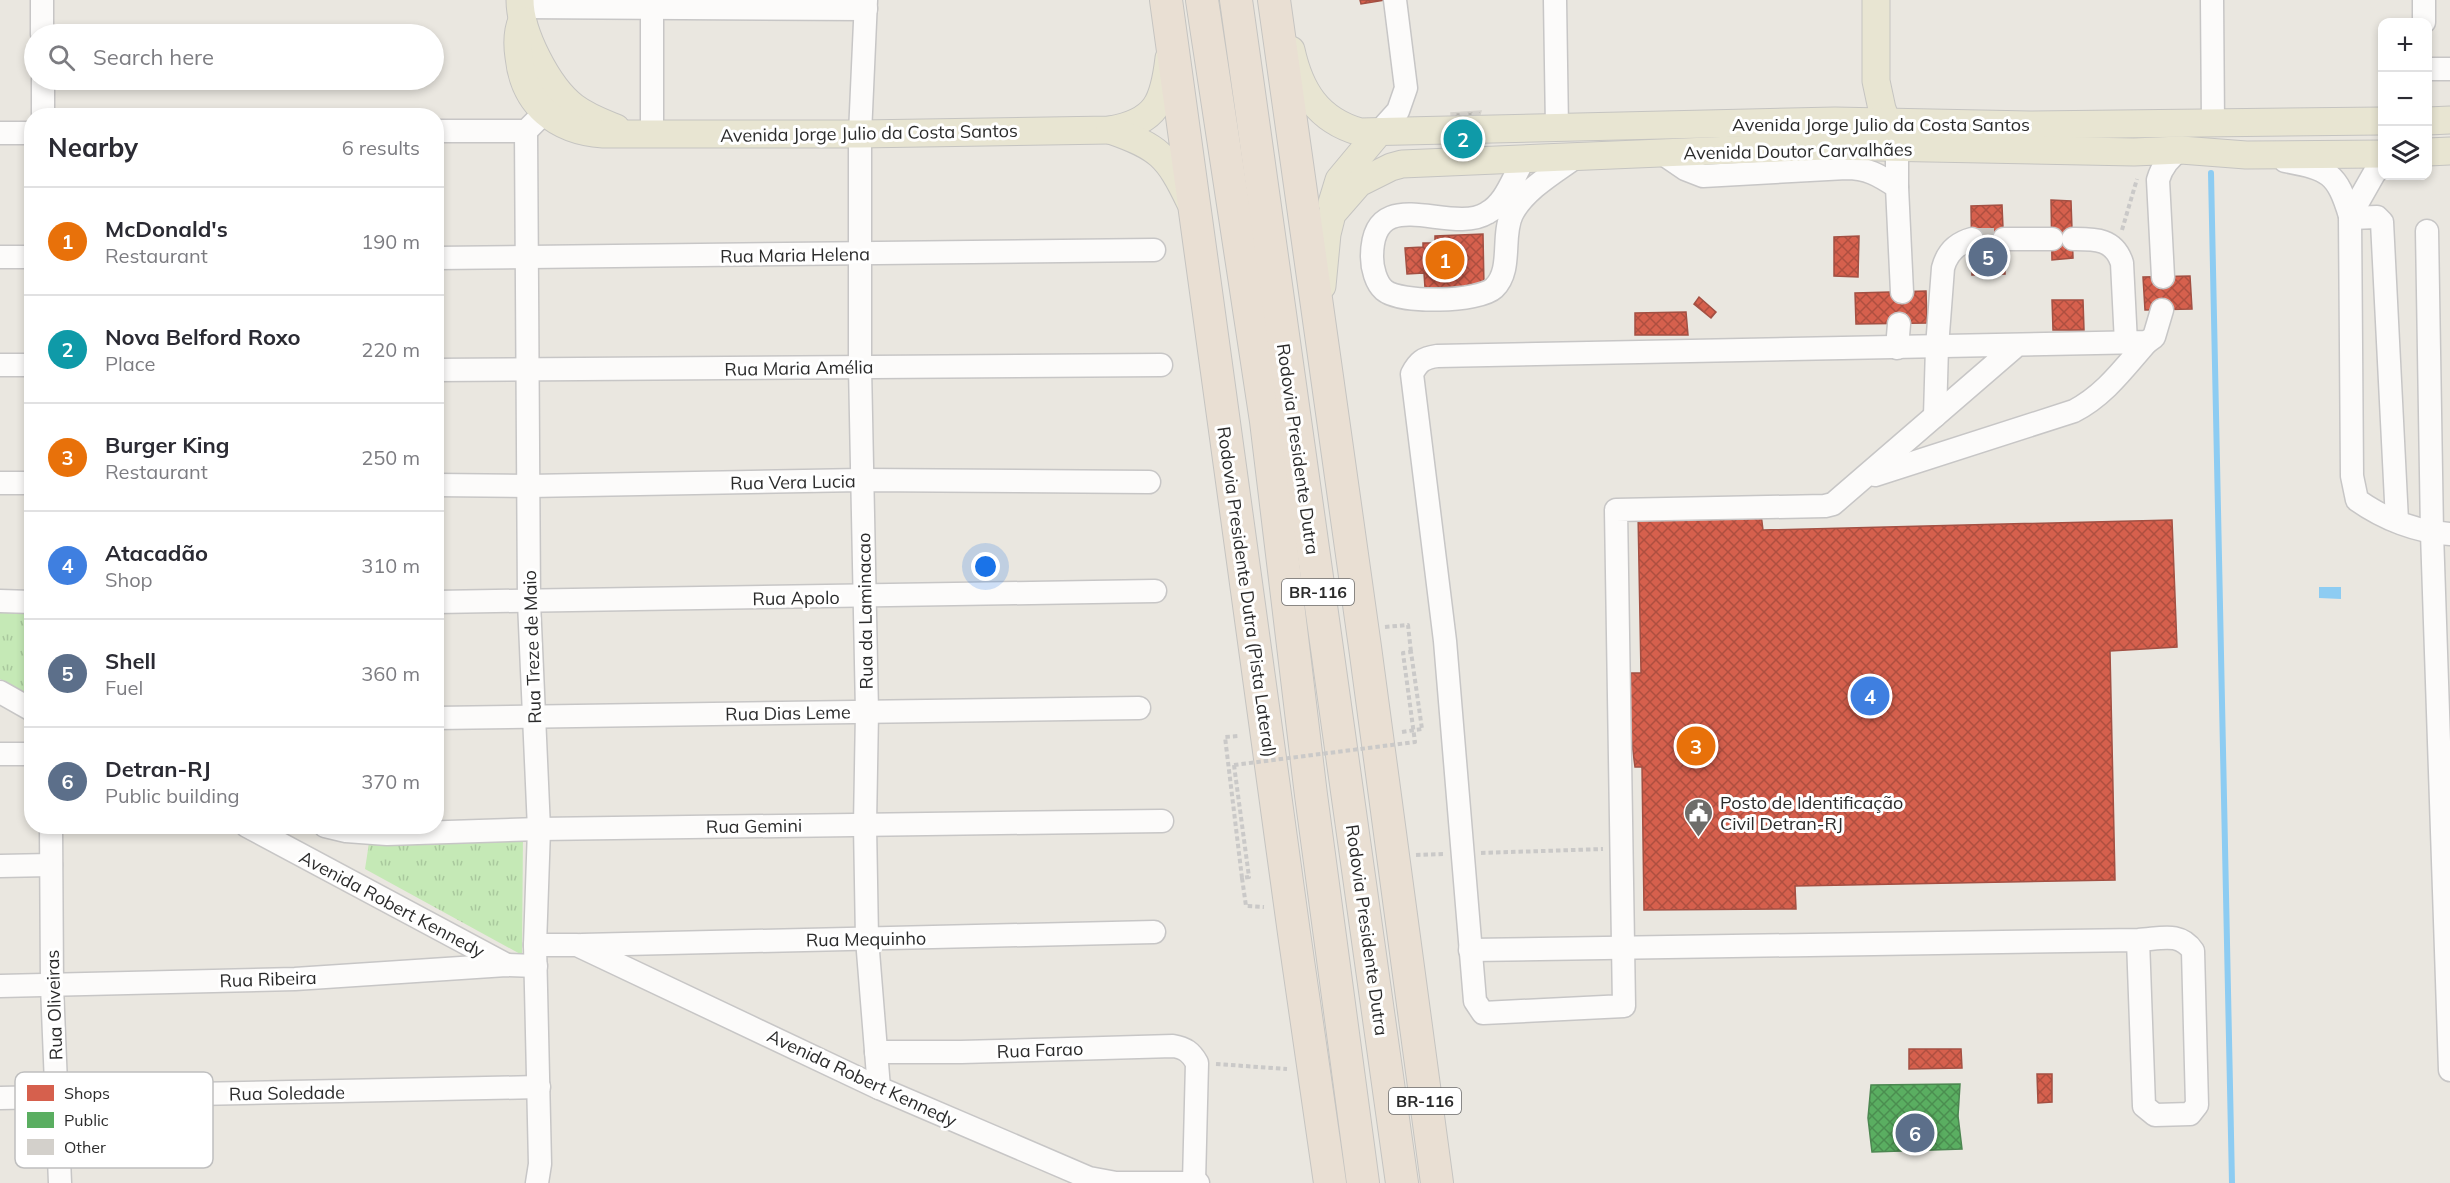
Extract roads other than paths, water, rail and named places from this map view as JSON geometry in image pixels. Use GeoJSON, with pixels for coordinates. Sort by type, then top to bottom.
{"type":"FeatureCollection","features":[{"type":"Feature","properties":{"kind":"highway","name":"Rodovia Presidente Dutra (Pista Lateral)"},"geometry":{"type":"LineString","coordinates":[[1166,0],[1330,1183]]}},
{"type":"Feature","properties":{"kind":"highway","name":"Rodovia Presidente Dutra"},"geometry":{"type":"LineString","coordinates":[[1202,0],[1266,421],[1311,795],[1363,1183]]}},
{"type":"Feature","properties":{"kind":"highway","name":"Rodovia Presidente Dutra"},"geometry":{"type":"LineString","coordinates":[[1236,0],[1402,1183]]}},
{"type":"Feature","properties":{"kind":"highway","name":"BR-116"},"geometry":{"type":"LineString","coordinates":[[1275,0],[1437,1183]]}},
{"type":"Feature","properties":{"kind":"main road"},"geometry":{"type":"LineString","coordinates":[[1275,0],[1297,74],[1312,102],[1320,111],[1346,128],[1360,132],[1379,132]]}},
{"type":"Feature","properties":{"kind":"main road"},"geometry":{"type":"LineString","coordinates":[[1876,0],[1876,81],[1892,135]]}},
{"type":"Feature","properties":{"kind":"main road"},"geometry":{"type":"LineString","coordinates":[[521,9],[517,41],[523,77],[534,100],[535,122],[582,133],[640,135]]}},
{"type":"Feature","properties":{"kind":"main road"},"geometry":{"type":"LineString","coordinates":[[521,9],[540,63],[561,94],[590,117],[640,135]]}},
{"type":"Feature","properties":{"kind":"main road"},"geometry":{"type":"LineString","coordinates":[[1110,130],[1138,121],[1155,108],[1166,87],[1172,39]]}},
{"type":"Feature","properties":{"kind":"main road"},"geometry":{"type":"LineString","coordinates":[[1842,121],[1863,105],[1876,81]]}},
{"type":"Feature","properties":{"kind":"main road"},"geometry":{"type":"LineString","coordinates":[[2432,121],[2450,120]]}},
{"type":"Feature","properties":{"kind":"main road","name":"Avenida Jorge Julio da Costa Santos"},"geometry":{"type":"LineString","coordinates":[[1379,132],[1842,121],[1892,135],[2030,125],[2378,121]]}},
{"type":"Feature","properties":{"kind":"main road"},"geometry":{"type":"LineString","coordinates":[[1110,130],[1139,140],[1157,150],[1172,168],[1196,214]]}},
{"type":"Feature","properties":{"kind":"main road","name":"Avenida Jorge Julio da Costa Santos"},"geometry":{"type":"LineString","coordinates":[[640,135],[1110,130]]}},
{"type":"Feature","properties":{"kind":"main road"},"geometry":{"type":"LineString","coordinates":[[1319,314],[1327,234],[1332,213],[1331,202],[1339,180],[1379,132]]}},
{"type":"Feature","properties":{"kind":"main road","name":"Avenida Doutor Carvalhães"},"geometry":{"type":"LineString","coordinates":[[1332,213],[1359,183],[1391,167],[1418,163],[1825,146],[1892,135],[2174,156],[2378,153]]}},
{"type":"Feature","properties":{"kind":"street"},"geometry":{"type":"LineString","coordinates":[[42,0],[42,24]]}},
{"type":"Feature","properties":{"kind":"street"},"geometry":{"type":"LineString","coordinates":[[1379,132],[1398,111],[1406,88],[1395,0]]}},
{"type":"Feature","properties":{"kind":"street"},"geometry":{"type":"LineString","coordinates":[[1555,0],[1557,128]]}},
{"type":"Feature","properties":{"kind":"street"},"geometry":{"type":"LineString","coordinates":[[2212,0],[2213,123]]}},
{"type":"Feature","properties":{"kind":"street"},"geometry":{"type":"LineString","coordinates":[[2424,0],[2424,18]]}},
{"type":"Feature","properties":{"kind":"street"},"geometry":{"type":"LineString","coordinates":[[521,9],[866,5]]}},
{"type":"Feature","properties":{"kind":"street","name":"Rua da Laminacao"},"geometry":{"type":"LineString","coordinates":[[866,5],[860,134],[861,480],[867,712],[867,939],[879,1088]]}},
{"type":"Feature","properties":{"kind":"street"},"geometry":{"type":"LineString","coordinates":[[640,135],[652,8]]}},
{"type":"Feature","properties":{"kind":"street"},"geometry":{"type":"LineString","coordinates":[[2432,69],[2450,69]]}},
{"type":"Feature","properties":{"kind":"street"},"geometry":{"type":"LineString","coordinates":[[43,90],[43,108]]}},
{"type":"Feature","properties":{"kind":"street"},"geometry":{"type":"LineString","coordinates":[[444,130],[535,122]]}},
{"type":"Feature","properties":{"kind":"street","name":"Rua Treze de Maio"},"geometry":{"type":"LineString","coordinates":[[535,122],[526,258],[529,371],[529,602],[539,828],[536,955],[538,1173]]}},
{"type":"Feature","properties":{"kind":"street"},"geometry":{"type":"LineString","coordinates":[[0,133],[24,133]]}},
{"type":"Feature","properties":{"kind":"street"},"geometry":{"type":"LineString","coordinates":[[1892,135],[1902,292]]}},
{"type":"Feature","properties":{"kind":"street"},"geometry":{"type":"LineString","coordinates":[[1663,154],[1685,169],[1703,176],[1861,168],[1897,187]]}},
{"type":"Feature","properties":{"kind":"street"},"geometry":{"type":"LineString","coordinates":[[2246,155],[2311,166],[2325,172],[2342,189],[2351,217],[2352,476],[2357,500],[2376,513],[2441,533]]}},
{"type":"Feature","properties":{"kind":"street"},"geometry":{"type":"LineString","coordinates":[[2163,277],[2157,186],[2160,174],[2174,156]]}},
{"type":"Feature","properties":{"kind":"street"},"geometry":{"type":"LineString","coordinates":[[1525,158],[1500,203],[1478,218],[1413,214],[1399,215],[1384,221],[1376,230],[1372,243],[1372,262],[1378,282],[1384,290],[1394,296],[1420,299],[1467,296],[1492,290],[1496,287],[1505,266],[1508,228],[1512,213],[1536,187],[1576,157]]}},
{"type":"Feature","properties":{"kind":"street"},"geometry":{"type":"LineString","coordinates":[[2351,217],[2378,170]]}},
{"type":"Feature","properties":{"kind":"street"},"geometry":{"type":"LineString","coordinates":[[2351,217],[2377,217],[2382,222],[2397,521]]}},
{"type":"Feature","properties":{"kind":"street"},"geometry":{"type":"LineString","coordinates":[[2427,231],[2441,533],[2450,1070]]}},
{"type":"Feature","properties":{"kind":"street"},"geometry":{"type":"LineString","coordinates":[[1935,416],[1937,347],[1944,263],[1957,246],[1972,239]]}},
{"type":"Feature","properties":{"kind":"street"},"geometry":{"type":"LineString","coordinates":[[1865,479],[2074,411],[2092,401],[2107,387],[2136,342],[2122,263],[2113,249],[2100,239],[2004,239]]}},
{"type":"Feature","properties":{"kind":"street","name":"Rua Maria Helena"},"geometry":{"type":"LineString","coordinates":[[444,258],[1154,250]]}},
{"type":"Feature","properties":{"kind":"street"},"geometry":{"type":"LineString","coordinates":[[0,257],[24,257]]}},
{"type":"Feature","properties":{"kind":"street"},"geometry":{"type":"LineString","coordinates":[[2016,346],[1865,479],[1833,504],[1616,510],[1624,1005],[1484,1013],[1475,1000],[1445,641],[1412,374],[1417,364],[1425,358],[1437,356],[2136,342],[2154,337],[2162,310]]}},
{"type":"Feature","properties":{"kind":"street"},"geometry":{"type":"LineString","coordinates":[[1897,348],[1899,324]]}},
{"type":"Feature","properties":{"kind":"street"},"geometry":{"type":"LineString","coordinates":[[0,365],[24,365]]}},
{"type":"Feature","properties":{"kind":"street","name":"Rua Maria Amélia"},"geometry":{"type":"LineString","coordinates":[[444,370],[1161,365]]}},
{"type":"Feature","properties":{"kind":"street","name":"Rua Vera Lucia"},"geometry":{"type":"LineString","coordinates":[[444,485],[529,486],[861,480],[1149,482]]}},
{"type":"Feature","properties":{"kind":"street"},"geometry":{"type":"LineString","coordinates":[[0,483],[24,483]]}},
{"type":"Feature","properties":{"kind":"street","name":"Rua Apolo"},"geometry":{"type":"LineString","coordinates":[[444,602],[1155,591]]}},
{"type":"Feature","properties":{"kind":"street"},"geometry":{"type":"LineString","coordinates":[[0,601],[24,602]]}},
{"type":"Feature","properties":{"kind":"street"},"geometry":{"type":"LineString","coordinates":[[0,693],[24,706]]}},
{"type":"Feature","properties":{"kind":"street","name":"Rua Dias Leme"},"geometry":{"type":"LineString","coordinates":[[444,718],[1139,708]]}},
{"type":"Feature","properties":{"kind":"street"},"geometry":{"type":"LineString","coordinates":[[0,754],[24,754]]}},
{"type":"Feature","properties":{"kind":"street","name":"Rua Gemini"},"geometry":{"type":"LineString","coordinates":[[444,832],[539,828],[1162,821]]}},
{"type":"Feature","properties":{"kind":"street","name":"Rua Oliveiras"},"geometry":{"type":"LineString","coordinates":[[51,834],[52,986],[56,1072]]}},
{"type":"Feature","properties":{"kind":"street","name":"Avenida Robert Kennedy"},"geometry":{"type":"LineString","coordinates":[[262,834],[506,965]]}},
{"type":"Feature","properties":{"kind":"street"},"geometry":{"type":"LineString","coordinates":[[0,866],[51,865]]}},
{"type":"Feature","properties":{"kind":"street","name":"Rua Mequinho"},"geometry":{"type":"LineString","coordinates":[[578,945],[1154,932]]}},
{"type":"Feature","properties":{"kind":"street"},"geometry":{"type":"LineString","coordinates":[[1470,950],[2180,938],[2193,951],[2197,1104],[2190,1114],[2155,1115],[2144,1106],[2138,940]]}},
{"type":"Feature","properties":{"kind":"street","name":"Avenida Robert Kennedy"},"geometry":{"type":"LineString","coordinates":[[536,955],[578,945],[879,1088],[1089,1178],[1116,1183],[1196,1183]]}},
{"type":"Feature","properties":{"kind":"street","name":"Rua Ribeira"},"geometry":{"type":"LineString","coordinates":[[0,986],[295,980],[506,965],[536,955]]}},
{"type":"Feature","properties":{"kind":"street","name":"Rua Farao"},"geometry":{"type":"LineString","coordinates":[[876,1052],[1173,1046],[1183,1048],[1191,1053],[1197,1063],[1196,1183]]}},
{"type":"Feature","properties":{"kind":"street","name":"Rua Soledade"},"geometry":{"type":"LineString","coordinates":[[213,1094],[539,1087]]}},
{"type":"Feature","properties":{"kind":"street","name":"Rua Oliveiras"},"geometry":{"type":"LineString","coordinates":[[59,1168],[60,1183]]}},
{"type":"Feature","properties":{"kind":"water"},"geometry":{"type":"Polygon","coordinates":[[[2319,587],[2341,587],[2341,599],[2319,598],[2319,587]]]}},
{"type":"Feature","properties":{"kind":"waterway"},"geometry":{"type":"LineString","coordinates":[[2211,173],[2232,1183]]}},
{"type":"Feature","properties":{"kind":"tunnel"},"geometry":{"type":"LineString","coordinates":[[1972,239],[2004,239]]}},
{"type":"Feature","properties":{"kind":"place","name":"Nova Belford Roxo"},"geometry":{"type":"Point","coordinates":[1463,139]}},
{"type":"Feature","properties":{"kind":"place","name":"Shell"},"geometry":{"type":"Point","coordinates":[1988,257]}},
{"type":"Feature","properties":{"kind":"place","name":"McDonald's"},"geometry":{"type":"Point","coordinates":[1445,260]}},
{"type":"Feature","properties":{"kind":"place","name":"Atacadão"},"geometry":{"type":"Point","coordinates":[1870,696]}},
{"type":"Feature","properties":{"kind":"place","name":"Burger King"},"geometry":{"type":"Point","coordinates":[1696,746]}},
{"type":"Feature","properties":{"kind":"place","name":"Posto de Identificação Civil Detran-RJ"},"geometry":{"type":"Point","coordinates":[1699,838]}},
{"type":"Feature","properties":{"kind":"place","name":"Detran-RJ"},"geometry":{"type":"Point","coordinates":[1915,1133]}}]}
